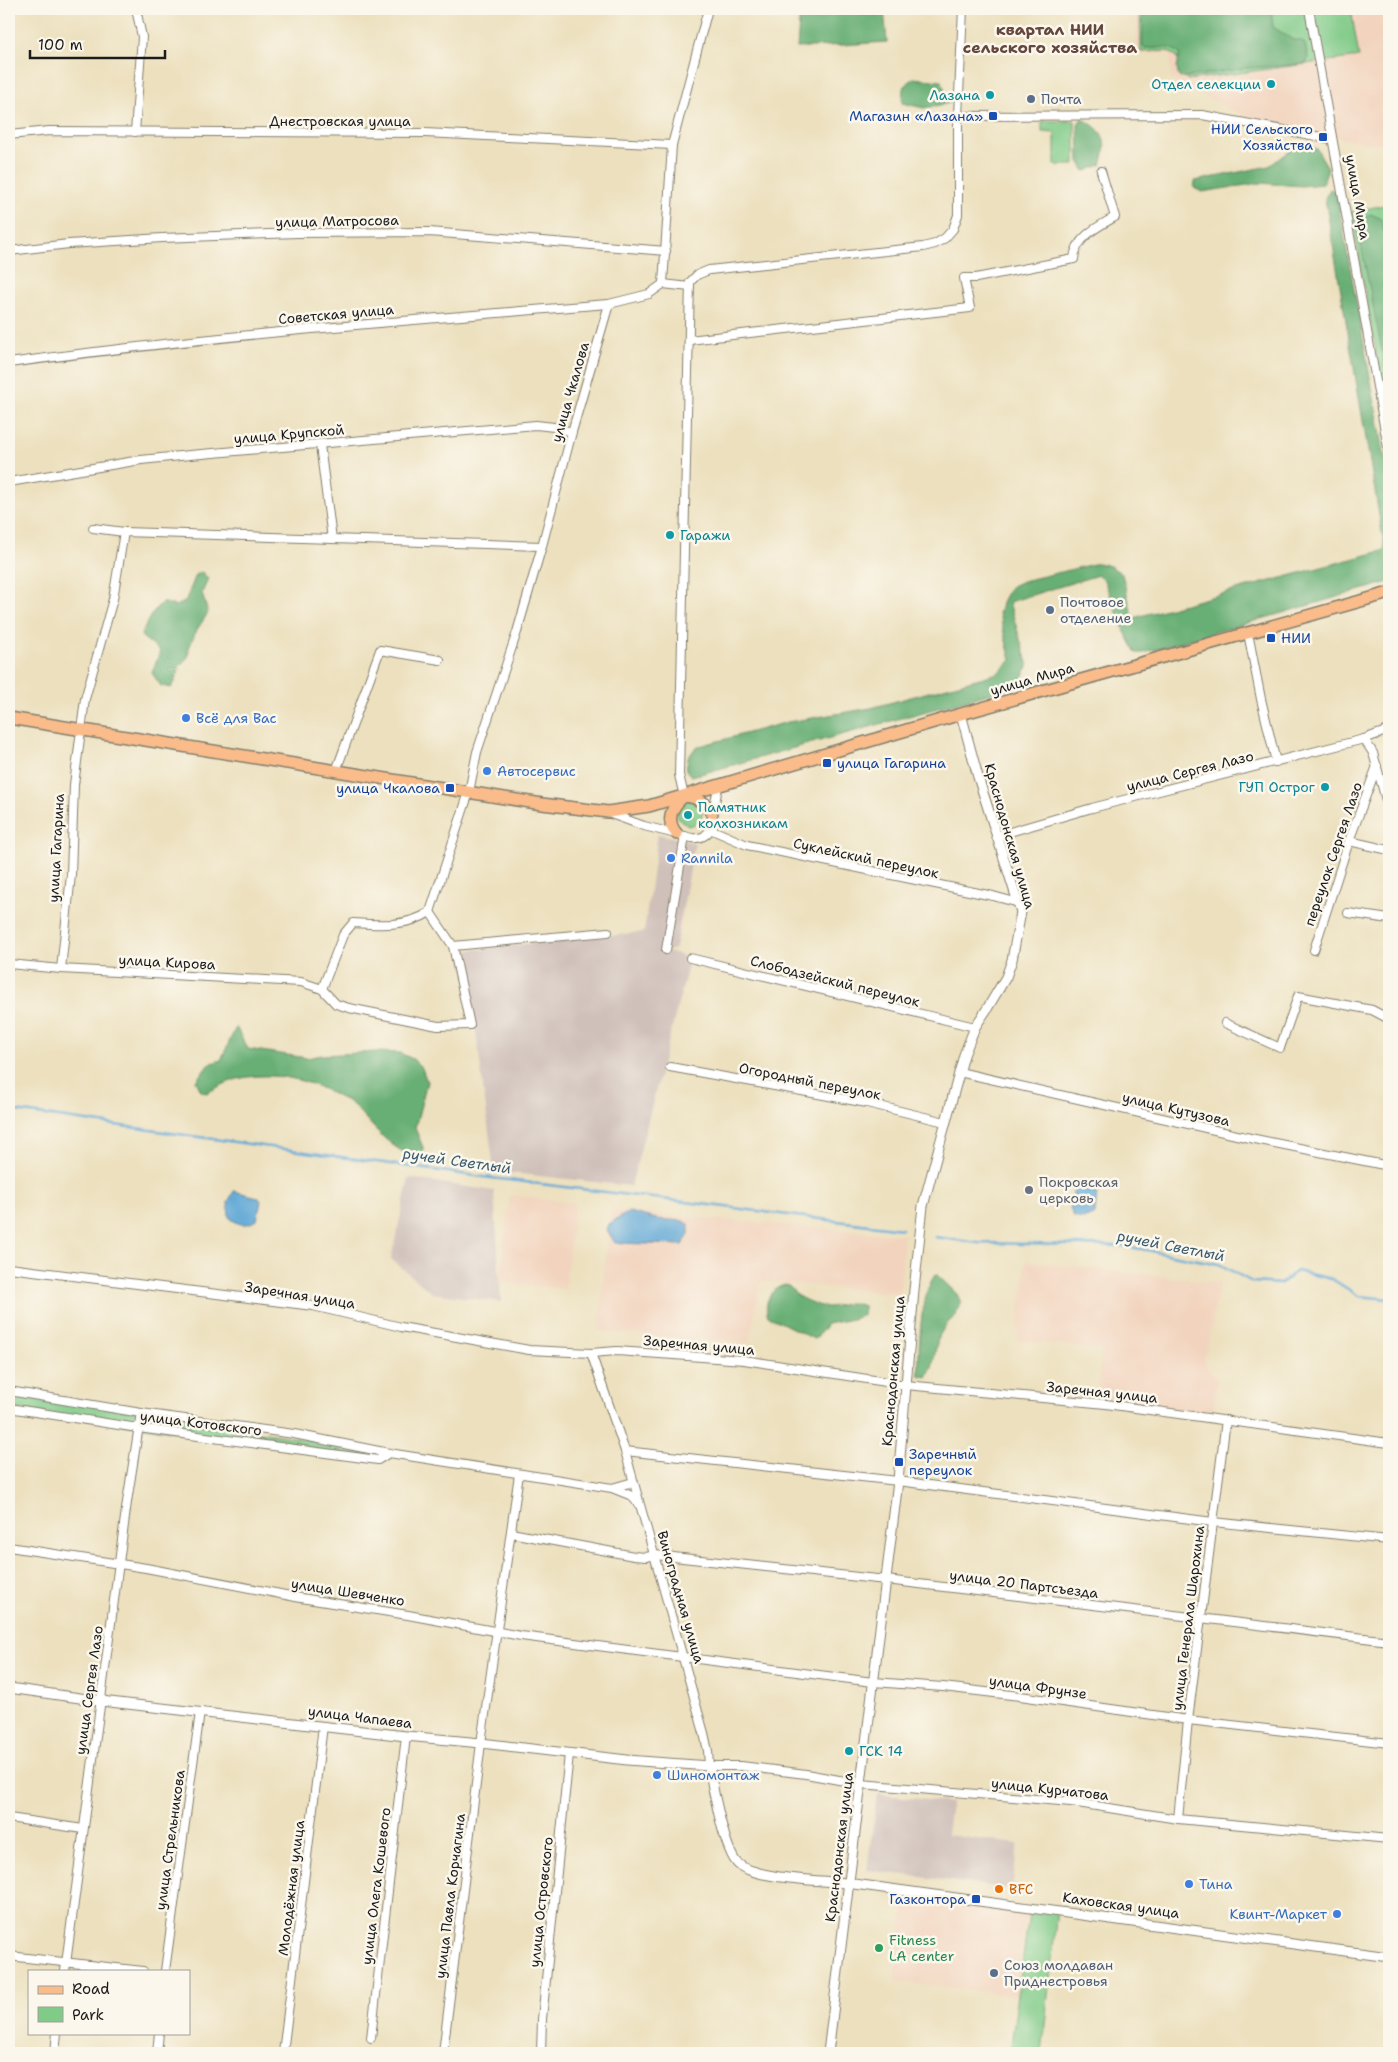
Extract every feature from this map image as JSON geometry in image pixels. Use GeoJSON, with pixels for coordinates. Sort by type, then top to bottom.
{"type":"FeatureCollection","features":[{"type":"Feature","properties":{"kind":"main road","name":"улица Мира"},"geometry":{"type":"LineString","coordinates":[[684,796],[961,714],[1389,593]]}},
{"type":"Feature","properties":{"kind":"main road"},"geometry":{"type":"LineString","coordinates":[[9,718],[542,804],[608,812],[649,806],[684,796],[700,800],[708,806],[712,813]]}},
{"type":"Feature","properties":{"kind":"main road"},"geometry":{"type":"LineString","coordinates":[[681,835],[670,825],[670,817],[676,805],[684,796]]}},
{"type":"Feature","properties":{"kind":"street"},"geometry":{"type":"LineString","coordinates":[[135,132],[142,37],[136,9]]}},
{"type":"Feature","properties":{"kind":"street"},"geometry":{"type":"LineString","coordinates":[[690,287],[663,284],[672,144],[708,9]]}},
{"type":"Feature","properties":{"kind":"street"},"geometry":{"type":"LineString","coordinates":[[684,796],[680,775],[690,282],[709,270],[900,251],[936,244],[945,238],[953,229],[958,215],[958,116],[963,9]]}},
{"type":"Feature","properties":{"kind":"street"},"geometry":{"type":"LineString","coordinates":[[1309,9],[1332,139]]}},
{"type":"Feature","properties":{"kind":"street","name":"улица Мира"},"geometry":{"type":"LineString","coordinates":[[958,116],[1202,114],[1332,139],[1389,452]]}},
{"type":"Feature","properties":{"kind":"street","name":"Днестровская улица"},"geometry":{"type":"LineString","coordinates":[[9,135],[49,131],[425,134],[672,144]]}},
{"type":"Feature","properties":{"kind":"street"},"geometry":{"type":"LineString","coordinates":[[689,340],[970,308],[964,278],[976,278],[1074,260],[1074,249],[1090,232],[1115,217],[1101,171]]}},
{"type":"Feature","properties":{"kind":"street","name":"улица Матросова"},"geometry":{"type":"LineString","coordinates":[[9,251],[69,244],[162,238],[298,233],[429,232],[666,251]]}},
{"type":"Feature","properties":{"kind":"street","name":"Советская улица"},"geometry":{"type":"LineString","coordinates":[[9,363],[133,346],[296,330],[609,304],[649,294],[663,284]]}},
{"type":"Feature","properties":{"kind":"street","name":"улица Чкалова"},"geometry":{"type":"LineString","coordinates":[[469,792],[477,752],[517,632],[609,304]]}},
{"type":"Feature","properties":{"kind":"street","name":"улица Крупской"},"geometry":{"type":"LineString","coordinates":[[9,482],[141,460],[536,425],[554,426],[572,432]]}},
{"type":"Feature","properties":{"kind":"street"},"geometry":{"type":"LineString","coordinates":[[320,445],[332,539]]}},
{"type":"Feature","properties":{"kind":"street"},"geometry":{"type":"LineString","coordinates":[[93,528],[124,532],[291,540],[332,539],[542,546]]}},
{"type":"Feature","properties":{"kind":"street"},"geometry":{"type":"LineString","coordinates":[[81,729],[84,699],[113,599],[124,532]]}},
{"type":"Feature","properties":{"kind":"street"},"geometry":{"type":"LineString","coordinates":[[1248,633],[1261,700],[1276,762]]}},
{"type":"Feature","properties":{"kind":"street"},"geometry":{"type":"LineString","coordinates":[[336,771],[380,650],[440,660]]}},
{"type":"Feature","properties":{"kind":"street","name":"Краснодонская улица"},"geometry":{"type":"LineString","coordinates":[[828,2053],[898,1481],[923,1206],[959,1072],[975,1027],[988,1009],[1006,977],[1021,912],[996,836],[961,714]]}},
{"type":"Feature","properties":{"kind":"street","name":"улица Гагарина"},"geometry":{"type":"LineString","coordinates":[[61,969],[71,874],[74,785],[81,729]]}},
{"type":"Feature","properties":{"kind":"street","name":"улица Сергея Лазо"},"geometry":{"type":"LineString","coordinates":[[996,836],[1092,808],[1364,739],[1389,730]]}},
{"type":"Feature","properties":{"kind":"street","name":"переулок Сергея Лазо"},"geometry":{"type":"LineString","coordinates":[[1364,739],[1369,745],[1377,766],[1389,811]]}},
{"type":"Feature","properties":{"kind":"street","name":"переулок Сергея Лазо"},"geometry":{"type":"LineString","coordinates":[[1314,950],[1349,840],[1377,766]]}},
{"type":"Feature","properties":{"kind":"street"},"geometry":{"type":"LineString","coordinates":[[608,812],[627,821],[700,838],[710,830],[718,787]]}},
{"type":"Feature","properties":{"kind":"street"},"geometry":{"type":"LineString","coordinates":[[322,989],[343,935],[353,923],[384,926],[418,920],[430,912],[469,792]]}},
{"type":"Feature","properties":{"kind":"street","name":"Суклейский переулок"},"geometry":{"type":"LineString","coordinates":[[710,830],[748,845],[857,870],[993,896],[1018,903]]}},
{"type":"Feature","properties":{"kind":"street"},"geometry":{"type":"LineString","coordinates":[[666,950],[681,835]]}},
{"type":"Feature","properties":{"kind":"street"},"geometry":{"type":"LineString","coordinates":[[1349,840],[1389,850]]}},
{"type":"Feature","properties":{"kind":"street"},"geometry":{"type":"LineString","coordinates":[[430,912],[453,946],[608,932]]}},
{"type":"Feature","properties":{"kind":"street"},"geometry":{"type":"LineString","coordinates":[[1348,913],[1389,919]]}},
{"type":"Feature","properties":{"kind":"street","name":"улица Кирова"},"geometry":{"type":"LineString","coordinates":[[9,964],[61,969],[301,982],[322,989],[336,1004],[349,1008],[438,1026],[470,1025],[453,946]]}},
{"type":"Feature","properties":{"kind":"street","name":"Слободзейский переулок"},"geometry":{"type":"LineString","coordinates":[[690,958],[975,1027]]}},
{"type":"Feature","properties":{"kind":"street"},"geometry":{"type":"LineString","coordinates":[[1225,1023],[1280,1048],[1298,996],[1372,1010],[1389,1019]]}},
{"type":"Feature","properties":{"kind":"street","name":"Огородный переулок"},"geometry":{"type":"LineString","coordinates":[[670,1067],[867,1103],[945,1122]]}},
{"type":"Feature","properties":{"kind":"street","name":"улица Кутузова"},"geometry":{"type":"LineString","coordinates":[[959,1072],[1250,1138],[1389,1166]]}},
{"type":"Feature","properties":{"kind":"street","name":"Заречная улица"},"geometry":{"type":"LineString","coordinates":[[9,1268],[313,1306],[401,1327],[529,1350],[591,1353],[617,1351],[744,1360],[906,1385],[1106,1404],[1389,1443]]}},
{"type":"Feature","properties":{"kind":"street","name":"Виноградная улица"},"geometry":{"type":"LineString","coordinates":[[591,1353],[625,1451],[684,1658],[704,1733],[714,1793],[730,1852]]}},
{"type":"Feature","properties":{"kind":"street","name":"улица Котовского"},"geometry":{"type":"LineString","coordinates":[[9,1391],[141,1413],[294,1434],[389,1453],[612,1488],[633,1482]]}},
{"type":"Feature","properties":{"kind":"street","name":"улица Котовского"},"geometry":{"type":"LineString","coordinates":[[9,1408],[138,1428],[378,1460],[389,1453]]}},
{"type":"Feature","properties":{"kind":"street","name":"улица Сергея Лазо"},"geometry":{"type":"LineString","coordinates":[[65,1967],[141,1413]]}},
{"type":"Feature","properties":{"kind":"street","name":"улица Генерала Шарохина"},"geometry":{"type":"LineString","coordinates":[[1178,1819],[1188,1720],[1226,1420]]}},
{"type":"Feature","properties":{"kind":"street"},"geometry":{"type":"LineString","coordinates":[[625,1451],[898,1481],[1213,1522],[1389,1540]]}},
{"type":"Feature","properties":{"kind":"street","name":"улица Павла Корчагина"},"geometry":{"type":"LineString","coordinates":[[443,2053],[481,1743],[519,1474]]}},
{"type":"Feature","properties":{"kind":"street"},"geometry":{"type":"LineString","coordinates":[[612,1488],[632,1496],[640,1506]]}},
{"type":"Feature","properties":{"kind":"street","name":"улица 20 Партсъезда"},"geometry":{"type":"LineString","coordinates":[[511,1533],[634,1556],[646,1557],[655,1555],[886,1580],[1389,1642]]}},
{"type":"Feature","properties":{"kind":"street","name":"улица Шевченко"},"geometry":{"type":"LineString","coordinates":[[9,1547],[119,1564],[301,1598],[496,1631],[684,1658]]}},
{"type":"Feature","properties":{"kind":"street","name":"улица Фрунзе"},"geometry":{"type":"LineString","coordinates":[[684,1658],[873,1682],[943,1687],[1020,1696],[1188,1720],[1389,1743]]}},
{"type":"Feature","properties":{"kind":"street","name":"улица Чапаева"},"geometry":{"type":"LineString","coordinates":[[9,1688],[406,1736],[626,1760],[709,1766]]}},
{"type":"Feature","properties":{"kind":"street","name":"улица Стрельникова"},"geometry":{"type":"LineString","coordinates":[[165,1970],[200,1712]]}},
{"type":"Feature","properties":{"kind":"street","name":"Молодёжная улица"},"geometry":{"type":"LineString","coordinates":[[283,2053],[323,1726]]}},
{"type":"Feature","properties":{"kind":"street","name":"улица Олега Кошевого"},"geometry":{"type":"LineString","coordinates":[[371,2038],[406,1736]]}},
{"type":"Feature","properties":{"kind":"street","name":"улица Островского"},"geometry":{"type":"LineString","coordinates":[[541,2053],[543,2009],[569,1754]]}},
{"type":"Feature","properties":{"kind":"street","name":"улица Курчатова"},"geometry":{"type":"LineString","coordinates":[[709,1766],[760,1768],[861,1784],[1071,1802],[1178,1819],[1389,1839]]}},
{"type":"Feature","properties":{"kind":"street"},"geometry":{"type":"LineString","coordinates":[[9,1818],[83,1829]]}},
{"type":"Feature","properties":{"kind":"street","name":"Каховская улица"},"geometry":{"type":"LineString","coordinates":[[730,1852],[737,1863],[746,1869],[763,1874],[1030,1906],[1389,1957]]}},
{"type":"Feature","properties":{"kind":"street"},"geometry":{"type":"LineString","coordinates":[[9,1956],[65,1967],[124,1970]]}},
{"type":"Feature","properties":{"kind":"street"},"geometry":{"type":"LineString","coordinates":[[55,2053],[57,2034]]}},
{"type":"Feature","properties":{"kind":"street"},"geometry":{"type":"LineString","coordinates":[[157,2053],[159,2034]]}},
{"type":"Feature","properties":{"kind":"shaded area"},"geometry":{"type":"Polygon","coordinates":[[[1137,9],[1384,9],[1389,37],[1389,145],[1354,141],[1240,114],[1171,79],[1170,54],[1137,54],[1137,9]]]}},
{"type":"Feature","properties":{"kind":"shaded area"},"geometry":{"type":"Polygon","coordinates":[[[658,834],[695,843],[675,949],[667,951],[690,958],[631,1186],[494,1171],[475,1023],[460,951],[644,932],[658,834]]]}},
{"type":"Feature","properties":{"kind":"shaded area"},"geometry":{"type":"Polygon","coordinates":[[[409,1178],[494,1191],[501,1302],[432,1293],[391,1259],[409,1178]]]}},
{"type":"Feature","properties":{"kind":"shaded area"},"geometry":{"type":"Polygon","coordinates":[[[510,1195],[575,1203],[565,1289],[499,1282],[510,1195]]]}},
{"type":"Feature","properties":{"kind":"shaded area"},"geometry":{"type":"Polygon","coordinates":[[[611,1211],[904,1235],[900,1293],[761,1281],[749,1343],[598,1331],[611,1211]]]}},
{"type":"Feature","properties":{"kind":"shaded area"},"geometry":{"type":"Polygon","coordinates":[[[1026,1261],[1220,1283],[1204,1363],[1217,1380],[1213,1413],[1096,1398],[1102,1350],[1017,1340],[1026,1261]]]}},
{"type":"Feature","properties":{"kind":"shaded area"},"geometry":{"type":"Polygon","coordinates":[[[877,1794],[951,1803],[947,1835],[1018,1844],[1012,1889],[867,1870],[877,1794]]]}},
{"type":"Feature","properties":{"kind":"shaded area"},"geometry":{"type":"Polygon","coordinates":[[[905,1900],[1026,1914],[1016,1996],[895,1981],[905,1900]]]}},
{"type":"Feature","properties":{"kind":"green space"},"geometry":{"type":"Polygon","coordinates":[[[800,9],[884,9],[887,42],[797,48],[800,9]]]}},
{"type":"Feature","properties":{"kind":"green space"},"geometry":{"type":"Polygon","coordinates":[[[1140,9],[1351,9],[1359,57],[1187,80],[1176,56],[1167,51],[1141,52],[1140,9]]]}},
{"type":"Feature","properties":{"kind":"green space"},"geometry":{"type":"Polygon","coordinates":[[[1143,9],[1271,9],[1273,27],[1293,40],[1300,40],[1305,44],[1308,58],[1306,64],[1248,68],[1180,78],[1177,67],[1180,54],[1171,48],[1143,47],[1143,9]]]}},
{"type":"Feature","properties":{"kind":"green space"},"geometry":{"type":"Polygon","coordinates":[[[913,78],[941,81],[950,103],[924,108],[902,103],[903,88],[913,78]]]}},
{"type":"Feature","properties":{"kind":"green space"},"geometry":{"type":"Polygon","coordinates":[[[1082,118],[1100,132],[1104,142],[1101,165],[1085,171],[1079,161],[1078,124],[1082,118]]]}},
{"type":"Feature","properties":{"kind":"green space"},"geometry":{"type":"Polygon","coordinates":[[[1042,121],[1075,121],[1075,165],[1055,165],[1055,133],[1042,132],[1042,121]]]}},
{"type":"Feature","properties":{"kind":"green space"},"geometry":{"type":"Polygon","coordinates":[[[1296,143],[1317,149],[1328,168],[1323,184],[1302,186],[1259,183],[1202,192],[1194,188],[1195,181],[1269,166],[1286,154],[1296,143]]]}},
{"type":"Feature","properties":{"kind":"green space"},"geometry":{"type":"Polygon","coordinates":[[[1330,189],[1336,192],[1389,479],[1389,582],[1144,653],[1136,653],[1121,624],[1104,580],[1098,575],[1009,602],[1028,666],[1017,686],[691,776],[686,770],[688,758],[696,747],[788,722],[871,708],[998,673],[1011,660],[999,614],[1003,600],[1010,587],[1023,581],[1098,563],[1110,566],[1122,574],[1133,618],[1385,550],[1325,198],[1330,189]]]}},
{"type":"Feature","properties":{"kind":"green space"},"geometry":{"type":"Polygon","coordinates":[[[1389,204],[1389,424],[1351,212],[1389,204]]]}},
{"type":"Feature","properties":{"kind":"green space"},"geometry":{"type":"Polygon","coordinates":[[[1371,214],[1381,219],[1389,256],[1389,386],[1356,220],[1371,214]]]}},
{"type":"Feature","properties":{"kind":"green space"},"geometry":{"type":"Polygon","coordinates":[[[202,572],[208,579],[202,593],[208,613],[196,631],[189,648],[188,657],[179,667],[171,688],[161,686],[152,673],[160,651],[141,636],[150,618],[162,602],[175,606],[185,602],[196,575],[202,572]]]}},
{"type":"Feature","properties":{"kind":"green space"},"geometry":{"type":"Polygon","coordinates":[[[690,799],[703,810],[700,822],[689,826],[679,819],[677,812],[681,805],[690,799]]]}},
{"type":"Feature","properties":{"kind":"green space"},"geometry":{"type":"Polygon","coordinates":[[[236,1027],[248,1049],[307,1058],[322,1055],[376,1052],[400,1053],[413,1059],[422,1068],[427,1082],[415,1128],[424,1150],[418,1157],[399,1149],[382,1136],[351,1104],[326,1090],[303,1081],[291,1078],[255,1076],[233,1080],[206,1093],[201,1091],[196,1081],[209,1064],[221,1060],[236,1027]]]}},
{"type":"Feature","properties":{"kind":"green space"},"geometry":{"type":"Polygon","coordinates":[[[936,1274],[957,1294],[961,1303],[955,1316],[945,1326],[938,1338],[932,1368],[927,1377],[919,1375],[921,1322],[926,1294],[936,1274]]]}},
{"type":"Feature","properties":{"kind":"green space"},"geometry":{"type":"Polygon","coordinates":[[[786,1285],[799,1297],[823,1307],[859,1304],[864,1306],[863,1315],[827,1324],[814,1339],[768,1316],[767,1306],[772,1292],[786,1285]]]}},
{"type":"Feature","properties":{"kind":"green space"},"geometry":{"type":"Polygon","coordinates":[[[9,1391],[389,1453],[378,1460],[9,1408],[9,1391]]]}},
{"type":"Feature","properties":{"kind":"green space"},"geometry":{"type":"Polygon","coordinates":[[[1030,1906],[1057,1910],[1042,2053],[1010,2053],[1030,1906]]]}},
{"type":"Feature","properties":{"kind":"water"},"geometry":{"type":"Polygon","coordinates":[[[1074,1187],[1089,1189],[1097,1193],[1095,1214],[1083,1219],[1074,1217],[1070,1209],[1074,1187]]]}},
{"type":"Feature","properties":{"kind":"water"},"geometry":{"type":"Polygon","coordinates":[[[234,1191],[258,1197],[261,1201],[257,1220],[243,1224],[229,1217],[228,1202],[234,1191]]]}},
{"type":"Feature","properties":{"kind":"water"},"geometry":{"type":"Polygon","coordinates":[[[629,1212],[656,1219],[683,1221],[689,1224],[689,1235],[682,1245],[615,1243],[607,1230],[609,1224],[629,1212]]]}},
{"type":"Feature","properties":{"kind":"waterway","name":"ручей Светлый"},"geometry":{"type":"LineString","coordinates":[[9,1110],[483,1177],[902,1229]]}},
{"type":"Feature","properties":{"kind":"waterway","name":"ручей Светлый"},"geometry":{"type":"LineString","coordinates":[[935,1237],[978,1243],[1125,1246],[1219,1264],[1252,1282],[1281,1284],[1296,1271],[1332,1279],[1359,1296],[1389,1299]]}},
{"type":"Feature","properties":{"kind":"place","name":"Отдел селекции"},"geometry":{"type":"Point","coordinates":[1271,84]}},
{"type":"Feature","properties":{"kind":"place","name":"Лазана"},"geometry":{"type":"Point","coordinates":[990,95]}},
{"type":"Feature","properties":{"kind":"place","name":"Почта"},"geometry":{"type":"Point","coordinates":[1031,99]}},
{"type":"Feature","properties":{"kind":"place","name":"Магазин «Лазана»"},"geometry":{"type":"Point","coordinates":[993,116]}},
{"type":"Feature","properties":{"kind":"place","name":"НИИ Сельского Хозяйства"},"geometry":{"type":"Point","coordinates":[1323,137]}},
{"type":"Feature","properties":{"kind":"place","name":"Гаражи"},"geometry":{"type":"Point","coordinates":[670,535]}},
{"type":"Feature","properties":{"kind":"place","name":"Почтовое отделение"},"geometry":{"type":"Point","coordinates":[1050,610]}},
{"type":"Feature","properties":{"kind":"place","name":"НИИ"},"geometry":{"type":"Point","coordinates":[1271,638]}},
{"type":"Feature","properties":{"kind":"place","name":"Всё для Вас"},"geometry":{"type":"Point","coordinates":[186,718]}},
{"type":"Feature","properties":{"kind":"place","name":"улица Гагарина"},"geometry":{"type":"Point","coordinates":[827,763]}},
{"type":"Feature","properties":{"kind":"place","name":"Автосервис"},"geometry":{"type":"Point","coordinates":[487,771]}},
{"type":"Feature","properties":{"kind":"place","name":"ГУП Острог"},"geometry":{"type":"Point","coordinates":[1325,787]}},
{"type":"Feature","properties":{"kind":"place","name":"улица Чкалова"},"geometry":{"type":"Point","coordinates":[450,788]}},
{"type":"Feature","properties":{"kind":"place","name":"Памятник колхозникам"},"geometry":{"type":"Point","coordinates":[688,815]}},
{"type":"Feature","properties":{"kind":"place","name":"Rannila"},"geometry":{"type":"Point","coordinates":[671,858]}},
{"type":"Feature","properties":{"kind":"place","name":"Покровская церковь"},"geometry":{"type":"Point","coordinates":[1029,1190]}},
{"type":"Feature","properties":{"kind":"place","name":"Заречный переулок"},"geometry":{"type":"Point","coordinates":[899,1462]}},
{"type":"Feature","properties":{"kind":"place","name":"ГСК 14"},"geometry":{"type":"Point","coordinates":[849,1751]}},
{"type":"Feature","properties":{"kind":"place","name":"Шиномонтаж"},"geometry":{"type":"Point","coordinates":[657,1775]}},
{"type":"Feature","properties":{"kind":"place","name":"Тина"},"geometry":{"type":"Point","coordinates":[1189,1884]}},
{"type":"Feature","properties":{"kind":"place","name":"BFC"},"geometry":{"type":"Point","coordinates":[999,1889]}},
{"type":"Feature","properties":{"kind":"place","name":"Газконтора"},"geometry":{"type":"Point","coordinates":[976,1899]}},
{"type":"Feature","properties":{"kind":"place","name":"Квинт-Маркет"},"geometry":{"type":"Point","coordinates":[1337,1914]}},
{"type":"Feature","properties":{"kind":"place","name":"Fitness LA center"},"geometry":{"type":"Point","coordinates":[879,1948]}},
{"type":"Feature","properties":{"kind":"place","name":"Союз молдаван Приднестровья"},"geometry":{"type":"Point","coordinates":[994,1973]}},
{"type":"Feature","properties":{"kind":"district","name":"квартал НИИ сельского хозяйства"},"geometry":{"type":"Point","coordinates":[1050,38]}}]}
